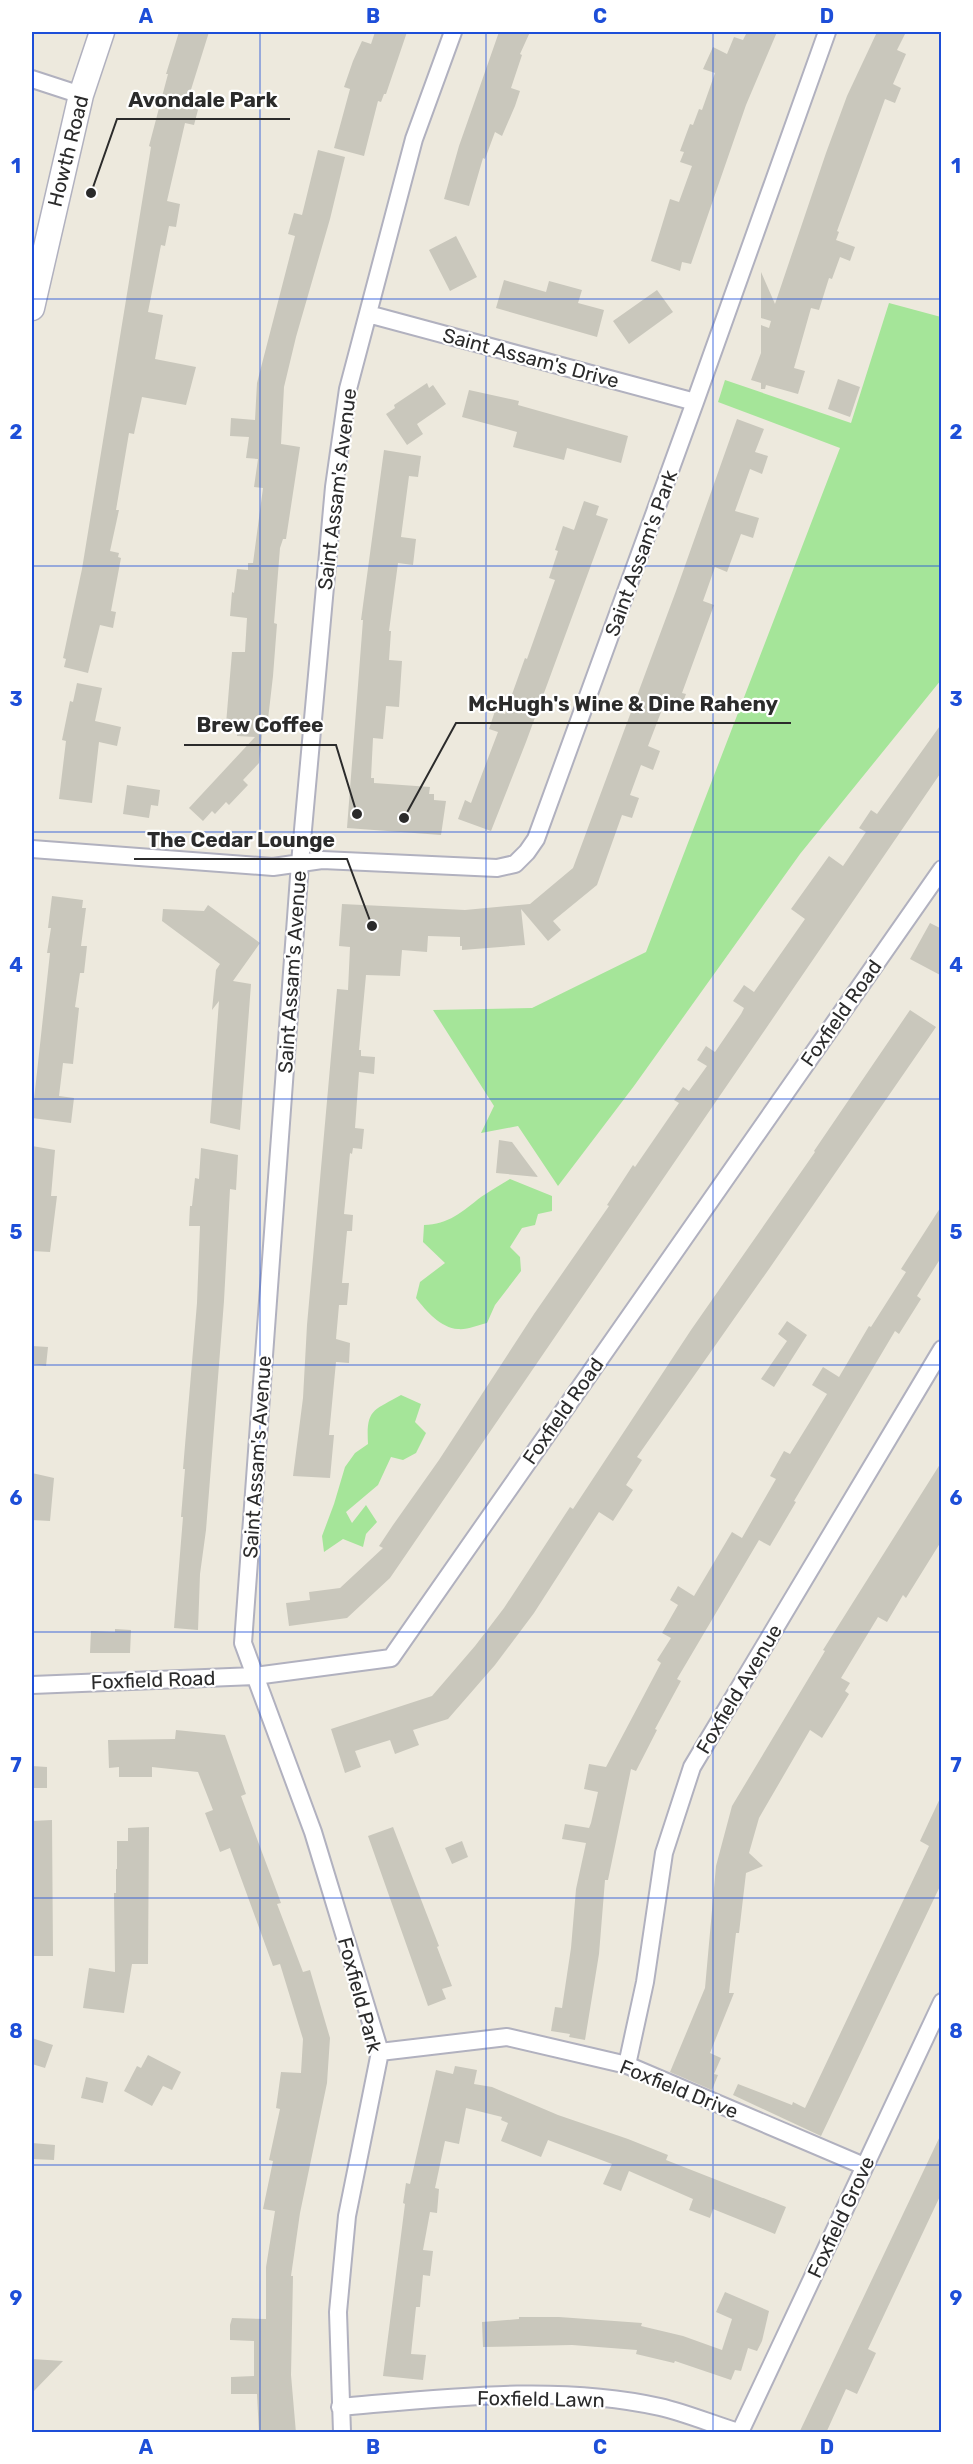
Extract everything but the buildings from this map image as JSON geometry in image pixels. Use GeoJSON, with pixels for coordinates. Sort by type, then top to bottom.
{"type":"FeatureCollection","features":[{"type":"Feature","properties":{"kind":"main road","name":"Howth Road"},"geometry":{"type":"LineString","coordinates":[[32,308],[81,95],[102,32]]}},
{"type":"Feature","properties":{"kind":"street","name":"Saint Assam's Avenue"},"geometry":{"type":"LineString","coordinates":[[255,1676],[243,1643],[300,863],[334,487],[348,389],[414,139],[453,32]]}},
{"type":"Feature","properties":{"kind":"street","name":"Saint Assam's Park"},"geometry":{"type":"LineString","coordinates":[[32,849],[273,867],[322,860],[496,868],[515,864],[527,852],[540,827],[827,32]]}},
{"type":"Feature","properties":{"kind":"street"},"geometry":{"type":"LineString","coordinates":[[32,79],[81,95]]}},
{"type":"Feature","properties":{"kind":"street","name":"Saint Assam's Drive"},"geometry":{"type":"LineString","coordinates":[[368,314],[695,402]]}},
{"type":"Feature","properties":{"kind":"street","name":"Foxfield Road"},"geometry":{"type":"LineString","coordinates":[[32,1685],[255,1676],[391,1658],[942,869]]}},
{"type":"Feature","properties":{"kind":"street","name":"Foxfield Avenue"},"geometry":{"type":"LineString","coordinates":[[627,2065],[645,1982],[664,1853],[692,1767],[942,1349]]}},
{"type":"Feature","properties":{"kind":"street","name":"Foxfield Park"},"geometry":{"type":"LineString","coordinates":[[255,1676],[313,1832],[380,2052],[347,2216],[338,2312],[342,2433]]}},
{"type":"Feature","properties":{"kind":"street","name":"Foxfield Grove"},"geometry":{"type":"LineString","coordinates":[[739,2433],[942,2002]]}},
{"type":"Feature","properties":{"kind":"street","name":"Foxfield Drive"},"geometry":{"type":"LineString","coordinates":[[380,2052],[507,2037],[627,2065],[864,2166]]}},
{"type":"Feature","properties":{"kind":"street","name":"Foxfield Lawn"},"geometry":{"type":"LineString","coordinates":[[340,2407],[528,2395],[595,2397],[660,2407],[739,2433]]}},
{"type":"Feature","properties":{"kind":"green space"},"geometry":{"type":"Polygon","coordinates":[[[889,303],[941,317],[941,680],[800,854],[634,1086],[558,1186],[518,1126],[481,1133],[494,1106],[433,1010],[532,1008],[646,952],[840,448],[718,402],[725,380],[851,423],[889,303]]]}},
{"type":"Feature","properties":{"kind":"green space"},"geometry":{"type":"Polygon","coordinates":[[[510,1179],[552,1196],[552,1211],[538,1214],[535,1225],[522,1228],[510,1247],[520,1257],[521,1271],[495,1305],[487,1323],[461,1329],[446,1326],[429,1313],[416,1298],[420,1282],[445,1263],[423,1242],[424,1225],[448,1220],[510,1179]]]}},
{"type":"Feature","properties":{"kind":"green space"},"geometry":{"type":"Polygon","coordinates":[[[401,1395],[421,1404],[415,1422],[426,1433],[416,1453],[403,1460],[391,1457],[378,1485],[346,1512],[352,1523],[366,1505],[377,1522],[366,1534],[363,1547],[343,1539],[324,1552],[322,1536],[345,1467],[355,1453],[368,1444],[368,1424],[373,1412],[401,1395]]]}},
{"type":"Feature","properties":{"kind":"place","name":"Avondale Park"},"geometry":{"type":"Point","coordinates":[91,193]}},
{"type":"Feature","properties":{"kind":"place","name":"Brew Coffee"},"geometry":{"type":"Point","coordinates":[357,814]}},
{"type":"Feature","properties":{"kind":"place","name":"McHugh's Wine & Dine Raheny"},"geometry":{"type":"Point","coordinates":[404,818]}},
{"type":"Feature","properties":{"kind":"place","name":"The Cedar Lounge"},"geometry":{"type":"Point","coordinates":[372,926]}}]}
